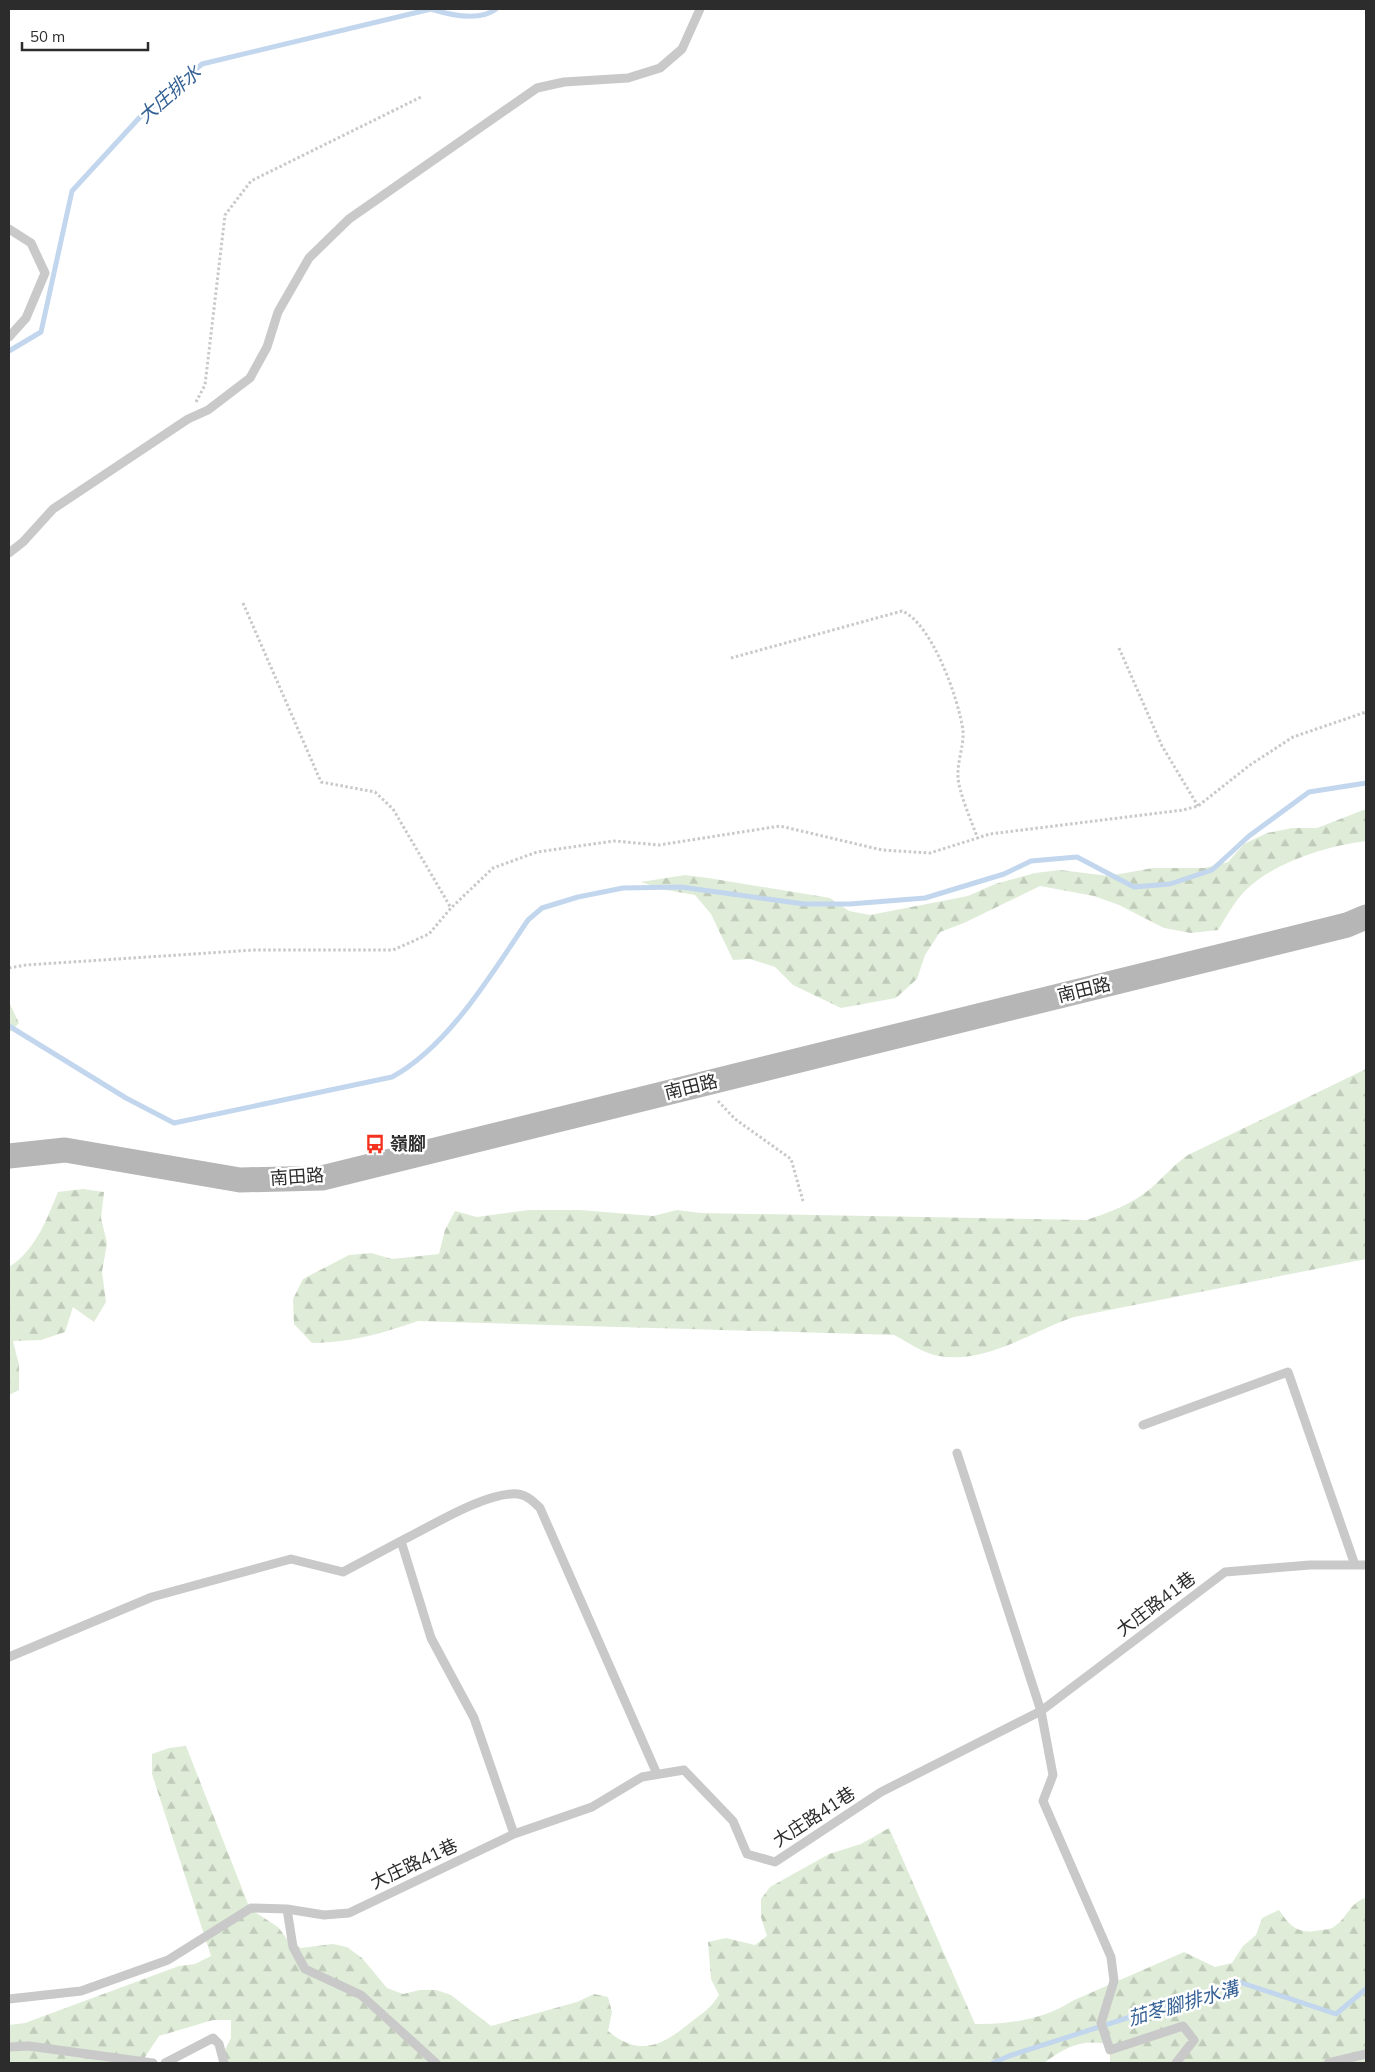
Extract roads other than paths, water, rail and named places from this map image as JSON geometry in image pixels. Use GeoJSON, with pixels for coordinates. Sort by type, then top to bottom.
{"type":"FeatureCollection","features":[{"type":"Feature","properties":{"kind":"main road","name":"南田路"},"geometry":{"type":"LineString","coordinates":[[9,1156],[65,1150],[240,1180],[322,1178],[1347,925],[1366,917]]}},
{"type":"Feature","properties":{"kind":"lane"},"geometry":{"type":"LineString","coordinates":[[9,553],[23,542],[53,509],[188,419],[208,410],[250,378],[267,347],[278,312],[309,258],[349,219],[537,88],[564,82],[628,78],[660,68],[682,49],[700,9]]}},
{"type":"Feature","properties":{"kind":"lane"},"geometry":{"type":"LineString","coordinates":[[9,229],[30,243],[46,273],[26,318],[9,336]]}},
{"type":"Feature","properties":{"kind":"lane"},"geometry":{"type":"LineString","coordinates":[[1143,1424],[1288,1372],[1355,1565]]}},
{"type":"Feature","properties":{"kind":"lane"},"geometry":{"type":"LineString","coordinates":[[957,1453],[1041,1711],[1053,1775],[1044,1801],[1111,1957],[1114,1981],[1101,2024],[1110,2050],[1184,2026],[1194,2040],[1176,2063]]}},
{"type":"Feature","properties":{"kind":"lane"},"geometry":{"type":"LineString","coordinates":[[9,1657],[152,1597],[291,1559],[343,1572],[493,1496],[518,1494],[531,1499],[540,1508],[656,1774]]}},
{"type":"Feature","properties":{"kind":"lane"},"geometry":{"type":"LineString","coordinates":[[401,1541],[431,1638],[474,1718],[514,1834]]}},
{"type":"Feature","properties":{"kind":"lane","name":"大庄路41巷"},"geometry":{"type":"LineString","coordinates":[[9,1999],[81,1991],[168,1960],[251,1908],[287,1909],[324,1915],[349,1913],[514,1834],[592,1808],[642,1777],[656,1774],[684,1770],[733,1821],[747,1854],[776,1862],[881,1792],[1041,1711],[1225,1572],[1310,1565],[1366,1565]]}},
{"type":"Feature","properties":{"kind":"lane"},"geometry":{"type":"LineString","coordinates":[[287,1909],[293,1947],[305,1969],[361,1995],[436,2063]]}},
{"type":"Feature","properties":{"kind":"lane"},"geometry":{"type":"LineString","coordinates":[[165,2063],[213,2038],[219,2044],[224,2063]]}},
{"type":"Feature","properties":{"kind":"lane"},"geometry":{"type":"LineString","coordinates":[[9,2047],[29,2046],[154,2063]]}},
{"type":"Feature","properties":{"kind":"lane"},"geometry":{"type":"LineString","coordinates":[[1328,2063],[1366,2054]]}},
{"type":"Feature","properties":{"kind":"waterway","name":"大庄排水"},"geometry":{"type":"LineString","coordinates":[[9,351],[41,332],[72,191],[140,117],[202,64],[431,9],[464,16],[481,15],[496,9]]}},
{"type":"Feature","properties":{"kind":"waterway"},"geometry":{"type":"LineString","coordinates":[[9,1026],[126,1098],[174,1123],[392,1077],[413,1064],[451,1028],[484,985],[528,920],[542,908],[578,897],[623,888],[681,887],[804,904],[850,904],[925,898],[1004,874],[1031,861],[1077,857],[1134,887],[1170,884],[1212,870],[1249,836],[1309,792],[1366,783]]}},
{"type":"Feature","properties":{"kind":"waterway","name":"茄苳腳排水溝"},"geometry":{"type":"LineString","coordinates":[[993,2063],[1009,2056],[1239,1982],[1336,2014],[1366,1989]]}},
{"type":"Feature","properties":{"kind":"place","name":"嶺腳"},"geometry":{"type":"Point","coordinates":[375,1144]}}]}
